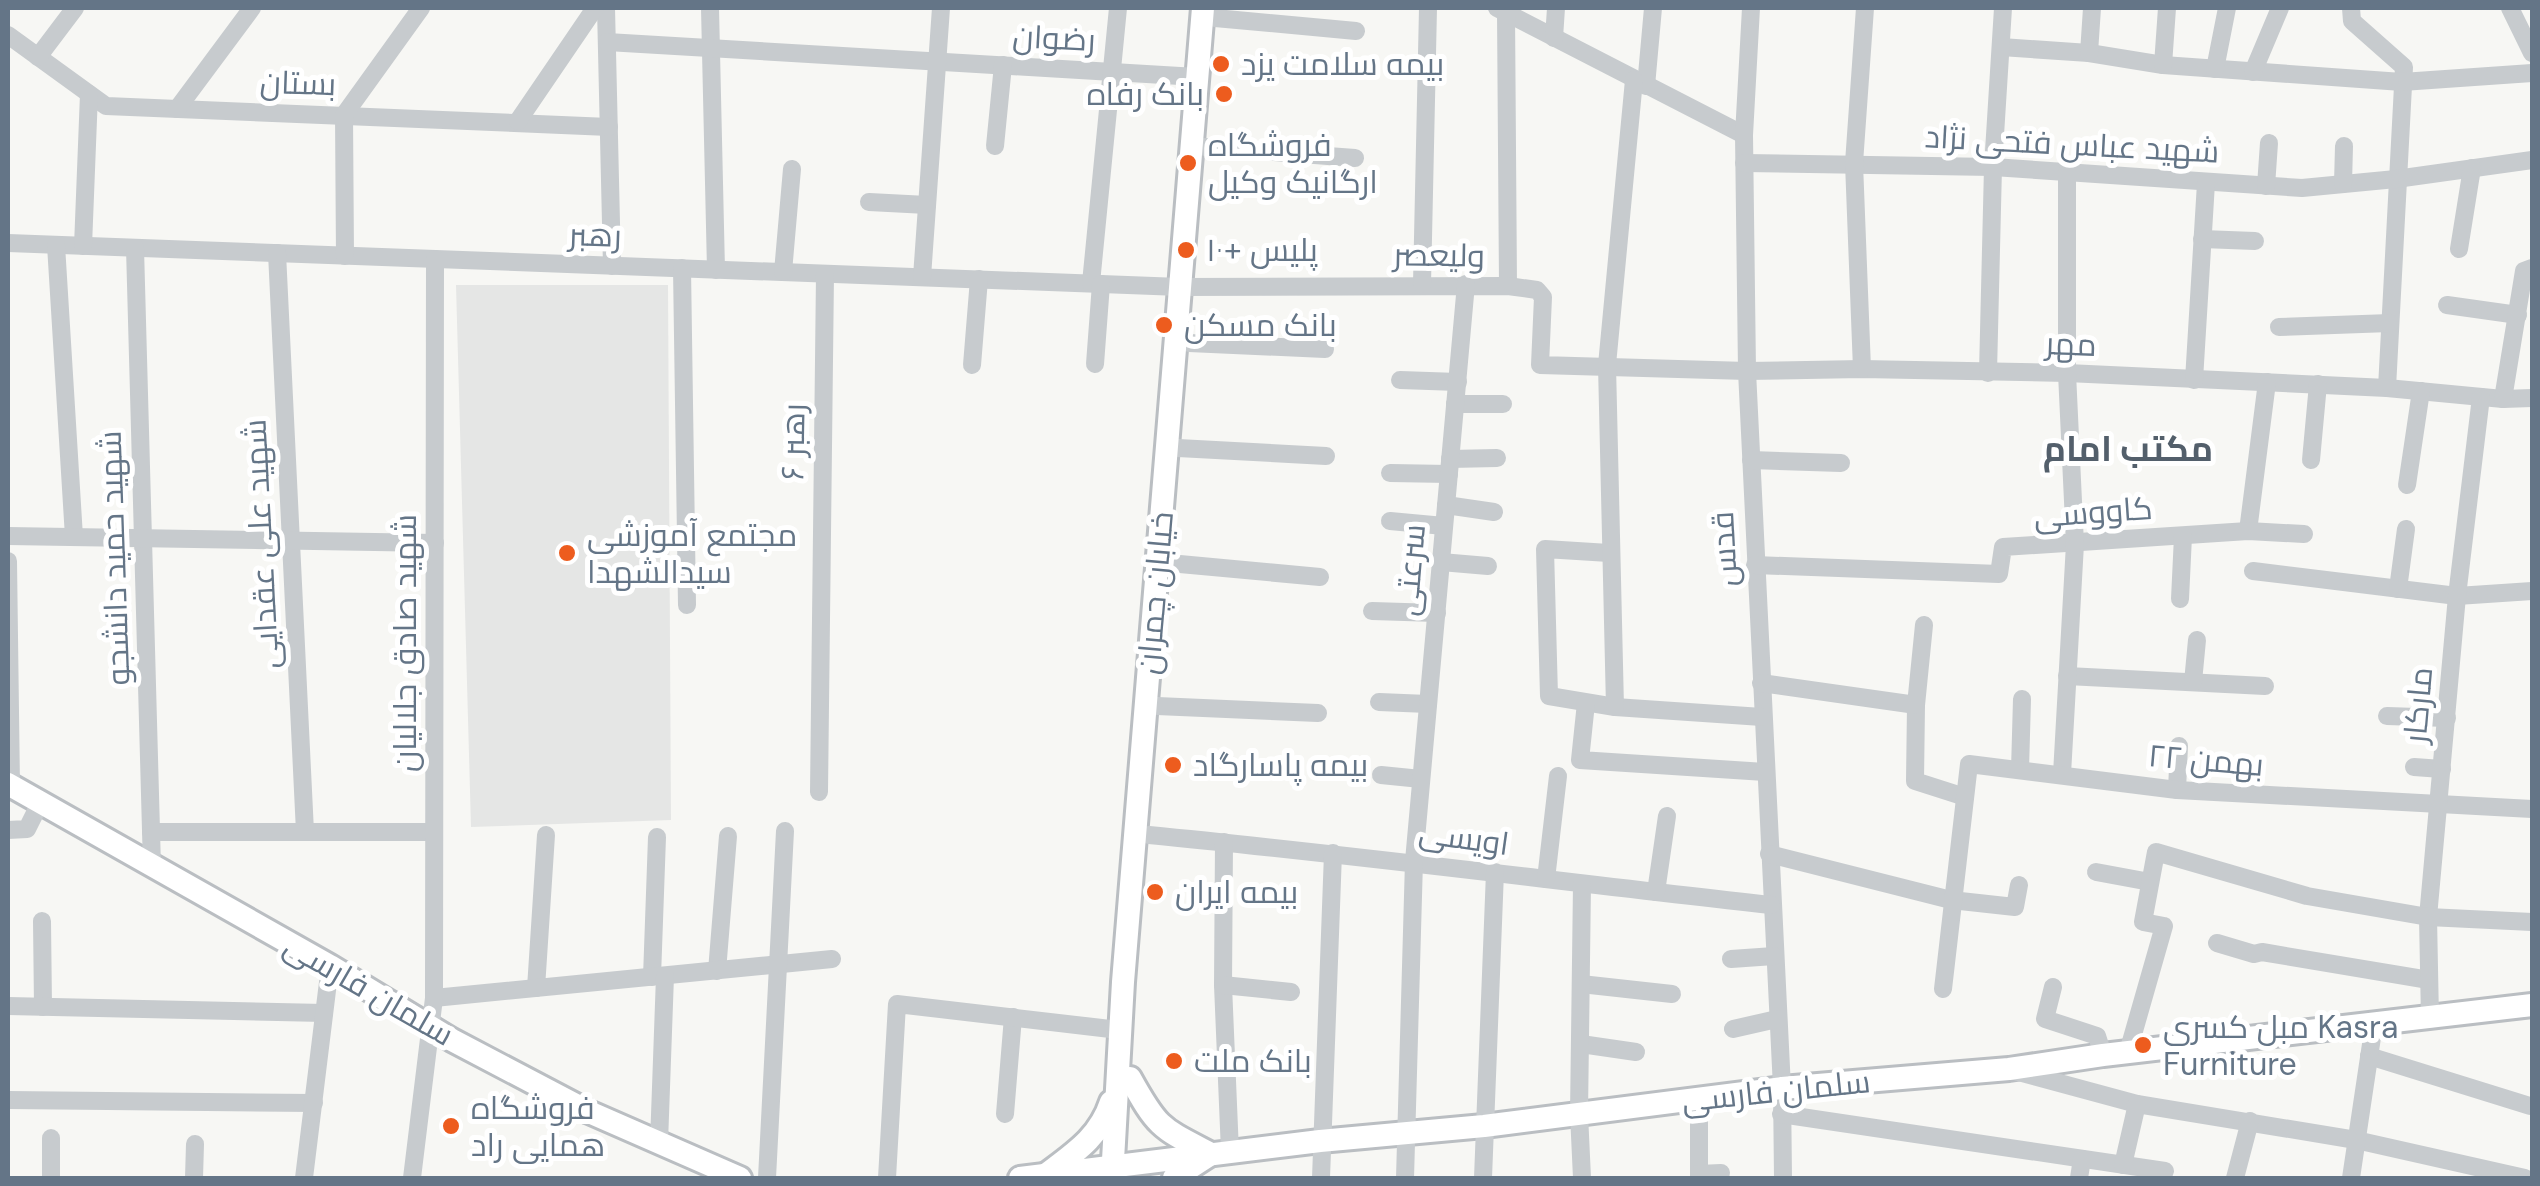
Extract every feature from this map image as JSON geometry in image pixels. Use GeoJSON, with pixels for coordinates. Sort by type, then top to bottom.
{"type":"FeatureCollection","features":[{"type":"Feature","properties":{"kind":"main road","name":"خیابان چمران"},"geometry":{"type":"LineString","coordinates":[[1120,1173],[1124,1079],[1189,343],[1197,77],[1212,11]]}},
{"type":"Feature","properties":{"kind":"main road","name":"خیابان چمران"},"geometry":{"type":"LineString","coordinates":[[1124,1079],[1119,1030],[1188,286],[1205,146],[1212,11]]}},
{"type":"Feature","properties":{"kind":"main road","name":"سلمان فارسی"},"geometry":{"type":"LineString","coordinates":[[9,785],[330,966],[429,1027],[589,1112],[740,1178]]}},
{"type":"Feature","properties":{"kind":"main road","name":"سلمان فارسی"},"geometry":{"type":"LineString","coordinates":[[1020,1178],[1120,1173],[1220,1153],[1320,1141],[1484,1126],[1782,1088],[2010,1070],[2103,1055],[2532,1006]]}},
{"type":"Feature","properties":{"kind":"main road"},"geometry":{"type":"LineString","coordinates":[[1046,1177],[1092,1140],[1124,1079],[1158,1124],[1176,1138],[1220,1153]]}},
{"type":"Feature","properties":{"kind":"main road"},"geometry":{"type":"LineString","coordinates":[[1174,1178],[1220,1153]]}},
{"type":"Feature","properties":{"kind":"street"},"geometry":{"type":"LineString","coordinates":[[38,57],[76,8]]}},
{"type":"Feature","properties":{"kind":"street"},"geometry":{"type":"LineString","coordinates":[[177,108],[252,8]]}},
{"type":"Feature","properties":{"kind":"street"},"geometry":{"type":"LineString","coordinates":[[345,256],[344,115],[420,8]]}},
{"type":"Feature","properties":{"kind":"street"},"geometry":{"type":"LineString","coordinates":[[518,121],[595,8]]}},
{"type":"Feature","properties":{"kind":"street"},"geometry":{"type":"LineString","coordinates":[[606,8],[612,266]]}},
{"type":"Feature","properties":{"kind":"street"},"geometry":{"type":"LineString","coordinates":[[710,8],[716,270]]}},
{"type":"Feature","properties":{"kind":"street"},"geometry":{"type":"LineString","coordinates":[[922,277],[941,8]]}},
{"type":"Feature","properties":{"kind":"street"},"geometry":{"type":"LineString","coordinates":[[1095,364],[1096,284],[1118,8]]}},
{"type":"Feature","properties":{"kind":"street"},"geometry":{"type":"LineString","coordinates":[[1422,284],[1428,8]]}},
{"type":"Feature","properties":{"kind":"street"},"geometry":{"type":"LineString","coordinates":[[1554,38],[1556,8]]}},
{"type":"Feature","properties":{"kind":"street"},"geometry":{"type":"LineString","coordinates":[[1616,707],[1607,365],[1640,83],[1653,8]]}},
{"type":"Feature","properties":{"kind":"street","name":"قدس"},"geometry":{"type":"LineString","coordinates":[[1751,8],[1744,136],[1747,371],[1782,1088],[1783,1178]]}},
{"type":"Feature","properties":{"kind":"street"},"geometry":{"type":"LineString","coordinates":[[1862,369],[1854,163],[1864,8]]}},
{"type":"Feature","properties":{"kind":"street"},"geometry":{"type":"LineString","coordinates":[[1988,373],[1992,167],[2003,8]]}},
{"type":"Feature","properties":{"kind":"street"},"geometry":{"type":"LineString","coordinates":[[2089,54],[2092,8]]}},
{"type":"Feature","properties":{"kind":"street"},"geometry":{"type":"LineString","coordinates":[[2164,65],[2167,8]]}},
{"type":"Feature","properties":{"kind":"street"},"geometry":{"type":"LineString","coordinates":[[2215,69],[2227,8]]}},
{"type":"Feature","properties":{"kind":"street"},"geometry":{"type":"LineString","coordinates":[[2253,72],[2280,8]]}},
{"type":"Feature","properties":{"kind":"street"},"geometry":{"type":"LineString","coordinates":[[2350,8],[2352,21],[2401,62],[2388,388]]}},
{"type":"Feature","properties":{"kind":"street"},"geometry":{"type":"LineString","coordinates":[[2510,8],[2532,54]]}},
{"type":"Feature","properties":{"kind":"street"},"geometry":{"type":"LineString","coordinates":[[1508,286],[1501,10],[1744,136]]}},
{"type":"Feature","properties":{"kind":"street"},"geometry":{"type":"LineString","coordinates":[[1212,11],[1356,31]]}},
{"type":"Feature","properties":{"kind":"street","name":"بستان"},"geometry":{"type":"LineString","coordinates":[[8,35],[106,106],[609,127]]}},
{"type":"Feature","properties":{"kind":"street","name":"رضوان"},"geometry":{"type":"LineString","coordinates":[[607,42],[1197,77]]}},
{"type":"Feature","properties":{"kind":"street"},"geometry":{"type":"LineString","coordinates":[[2001,48],[2089,54],[2164,65],[2402,82],[2532,73]]}},
{"type":"Feature","properties":{"kind":"street"},"geometry":{"type":"LineString","coordinates":[[995,146],[1003,66]]}},
{"type":"Feature","properties":{"kind":"street"},"geometry":{"type":"LineString","coordinates":[[83,246],[89,94]]}},
{"type":"Feature","properties":{"kind":"street"},"geometry":{"type":"LineString","coordinates":[[2266,186],[2268,143]]}},
{"type":"Feature","properties":{"kind":"street"},"geometry":{"type":"LineString","coordinates":[[1205,146],[1355,158]]}},
{"type":"Feature","properties":{"kind":"street"},"geometry":{"type":"LineString","coordinates":[[2343,184],[2344,146]]}},
{"type":"Feature","properties":{"kind":"street","name":"شهید عباس فتحی نژاد"},"geometry":{"type":"LineString","coordinates":[[1744,163],[1992,167],[2302,188],[2396,180],[2532,160]]}},
{"type":"Feature","properties":{"kind":"street"},"geometry":{"type":"LineString","coordinates":[[2459,249],[2472,168]]}},
{"type":"Feature","properties":{"kind":"street"},"geometry":{"type":"LineString","coordinates":[[783,272],[792,169]]}},
{"type":"Feature","properties":{"kind":"street"},"geometry":{"type":"LineString","coordinates":[[2062,774],[2075,544],[2067,373],[2067,172]]}},
{"type":"Feature","properties":{"kind":"street"},"geometry":{"type":"LineString","coordinates":[[2194,380],[2206,183]]}},
{"type":"Feature","properties":{"kind":"street"},"geometry":{"type":"LineString","coordinates":[[870,202],[927,204]]}},
{"type":"Feature","properties":{"kind":"street"},"geometry":{"type":"LineString","coordinates":[[2202,239],[2254,241]]}},
{"type":"Feature","properties":{"kind":"street","name":"رهبر"},"geometry":{"type":"LineString","coordinates":[[8,244],[1188,286]]}},
{"type":"Feature","properties":{"kind":"street"},"geometry":{"type":"LineString","coordinates":[[56,245],[74,537]]}},
{"type":"Feature","properties":{"kind":"street","name":"شهید حمید دانشجو"},"geometry":{"type":"LineString","coordinates":[[136,248],[152,867]]}},
{"type":"Feature","properties":{"kind":"street","name":"شهید علی عقدایی"},"geometry":{"type":"LineString","coordinates":[[278,254],[306,832]]}},
{"type":"Feature","properties":{"kind":"street","name":"شهید صادق جلالیان"},"geometry":{"type":"LineString","coordinates":[[412,1178],[434,998],[435,259]]}},
{"type":"Feature","properties":{"kind":"street"},"geometry":{"type":"LineString","coordinates":[[682,268],[686,605]]}},
{"type":"Feature","properties":{"kind":"street"},"geometry":{"type":"LineString","coordinates":[[2503,399],[2524,271],[2532,268]]}},
{"type":"Feature","properties":{"kind":"street","name":"رهبر ۶"},"geometry":{"type":"LineString","coordinates":[[819,792],[825,274]]}},
{"type":"Feature","properties":{"kind":"street"},"geometry":{"type":"LineString","coordinates":[[972,365],[979,279]]}},
{"type":"Feature","properties":{"kind":"street","name":"ولیعصر"},"geometry":{"type":"LineString","coordinates":[[1188,286],[1466,284],[1537,290],[1544,298],[1540,364],[1607,365]]}},
{"type":"Feature","properties":{"kind":"street","name":"سرعتی"},"geometry":{"type":"LineString","coordinates":[[1405,1178],[1414,861],[1466,284]]}},
{"type":"Feature","properties":{"kind":"street"},"geometry":{"type":"LineString","coordinates":[[2447,305],[2518,314]]}},
{"type":"Feature","properties":{"kind":"street"},"geometry":{"type":"LineString","coordinates":[[2279,327],[2390,323]]}},
{"type":"Feature","properties":{"kind":"street"},"geometry":{"type":"LineString","coordinates":[[1189,343],[1326,349]]}},
{"type":"Feature","properties":{"kind":"street","name":"مهر"},"geometry":{"type":"LineString","coordinates":[[1607,365],[1747,371],[2067,373],[2532,398]]}},
{"type":"Feature","properties":{"kind":"street"},"geometry":{"type":"LineString","coordinates":[[1400,380],[1458,382]]}},
{"type":"Feature","properties":{"kind":"street"},"geometry":{"type":"LineString","coordinates":[[2248,530],[2267,382]]}},
{"type":"Feature","properties":{"kind":"street"},"geometry":{"type":"LineString","coordinates":[[2311,460],[2318,384]]}},
{"type":"Feature","properties":{"kind":"street"},"geometry":{"type":"LineString","coordinates":[[2407,485],[2421,391]]}},
{"type":"Feature","properties":{"kind":"street","name":"مارکار"},"geometry":{"type":"LineString","coordinates":[[2430,1019],[2428,917],[2457,596],[2481,397]]}},
{"type":"Feature","properties":{"kind":"street"},"geometry":{"type":"LineString","coordinates":[[1456,404],[1502,404]]}},
{"type":"Feature","properties":{"kind":"street"},"geometry":{"type":"LineString","coordinates":[[1178,448],[1326,456]]}},
{"type":"Feature","properties":{"kind":"street"},"geometry":{"type":"LineString","coordinates":[[1390,473],[1497,458]]}},
{"type":"Feature","properties":{"kind":"street"},"geometry":{"type":"LineString","coordinates":[[1751,460],[1841,463]]}},
{"type":"Feature","properties":{"kind":"street"},"geometry":{"type":"LineString","coordinates":[[1446,505],[1494,512]]}},
{"type":"Feature","properties":{"kind":"street"},"geometry":{"type":"LineString","coordinates":[[1390,521],[1444,526]]}},
{"type":"Feature","properties":{"kind":"street"},"geometry":{"type":"LineString","coordinates":[[2398,589],[2406,529]]}},
{"type":"Feature","properties":{"kind":"street","name":"کاووسی"},"geometry":{"type":"LineString","coordinates":[[1755,565],[1999,574],[2003,548],[2248,530],[2304,534]]}},
{"type":"Feature","properties":{"kind":"street"},"geometry":{"type":"LineString","coordinates":[[8,536],[435,543]]}},
{"type":"Feature","properties":{"kind":"street"},"geometry":{"type":"LineString","coordinates":[[2180,599],[2183,536]]}},
{"type":"Feature","properties":{"kind":"street"},"geometry":{"type":"LineString","coordinates":[[1609,553],[1545,549],[1549,696],[1616,707],[1762,718]]}},
{"type":"Feature","properties":{"kind":"street"},"geometry":{"type":"LineString","coordinates":[[8,561],[9,785]]}},
{"type":"Feature","properties":{"kind":"street"},"geometry":{"type":"LineString","coordinates":[[1441,562],[1488,566]]}},
{"type":"Feature","properties":{"kind":"street"},"geometry":{"type":"LineString","coordinates":[[1169,563],[1320,577]]}},
{"type":"Feature","properties":{"kind":"street"},"geometry":{"type":"LineString","coordinates":[[2253,570],[2457,596],[2532,592]]}},
{"type":"Feature","properties":{"kind":"street"},"geometry":{"type":"LineString","coordinates":[[1372,610],[1436,614]]}},
{"type":"Feature","properties":{"kind":"street"},"geometry":{"type":"LineString","coordinates":[[1924,625],[1914,782],[1965,797],[1943,989]]}},
{"type":"Feature","properties":{"kind":"street"},"geometry":{"type":"LineString","coordinates":[[2193,682],[2197,640]]}},
{"type":"Feature","properties":{"kind":"street"},"geometry":{"type":"LineString","coordinates":[[2067,676],[2265,686]]}},
{"type":"Feature","properties":{"kind":"street"},"geometry":{"type":"LineString","coordinates":[[1761,683],[1916,704]]}},
{"type":"Feature","properties":{"kind":"street"},"geometry":{"type":"LineString","coordinates":[[2020,770],[2022,699]]}},
{"type":"Feature","properties":{"kind":"street"},"geometry":{"type":"LineString","coordinates":[[1379,702],[1428,704]]}},
{"type":"Feature","properties":{"kind":"street"},"geometry":{"type":"LineString","coordinates":[[1581,702],[1580,760],[1764,772]]}},
{"type":"Feature","properties":{"kind":"street"},"geometry":{"type":"LineString","coordinates":[[1157,706],[1318,714]]}},
{"type":"Feature","properties":{"kind":"street"},"geometry":{"type":"LineString","coordinates":[[2387,716],[2447,718]]}},
{"type":"Feature","properties":{"kind":"street"},"geometry":{"type":"LineString","coordinates":[[2177,790],[2179,746]]}},
{"type":"Feature","properties":{"kind":"street","name":"۲۲ بهمن"},"geometry":{"type":"LineString","coordinates":[[1965,797],[1969,764],[2177,790],[2532,809]]}},
{"type":"Feature","properties":{"kind":"street"},"geometry":{"type":"LineString","coordinates":[[2414,766],[2442,769]]}},
{"type":"Feature","properties":{"kind":"street"},"geometry":{"type":"LineString","coordinates":[[1381,775],[1422,779]]}},
{"type":"Feature","properties":{"kind":"street"},"geometry":{"type":"LineString","coordinates":[[1546,879],[1558,776]]}},
{"type":"Feature","properties":{"kind":"street"},"geometry":{"type":"LineString","coordinates":[[8,830],[27,829],[40,803]]}},
{"type":"Feature","properties":{"kind":"street"},"geometry":{"type":"LineString","coordinates":[[1656,892],[1667,816]]}},
{"type":"Feature","properties":{"kind":"street"},"geometry":{"type":"LineString","coordinates":[[767,1178],[785,831]]}},
{"type":"Feature","properties":{"kind":"street"},"geometry":{"type":"LineString","coordinates":[[151,832],[434,832]]}},
{"type":"Feature","properties":{"kind":"street"},"geometry":{"type":"LineString","coordinates":[[536,988],[546,835]]}},
{"type":"Feature","properties":{"kind":"street","name":"اویسی"},"geometry":{"type":"LineString","coordinates":[[1148,835],[1414,861],[1771,904]]}},
{"type":"Feature","properties":{"kind":"street"},"geometry":{"type":"LineString","coordinates":[[717,970],[728,836]]}},
{"type":"Feature","properties":{"kind":"street"},"geometry":{"type":"LineString","coordinates":[[658,837],[659,1143]]}},
{"type":"Feature","properties":{"kind":"street"},"geometry":{"type":"LineString","coordinates":[[1220,1153],[1224,842]]}},
{"type":"Feature","properties":{"kind":"street"},"geometry":{"type":"LineString","coordinates":[[2128,1052],[2164,926],[2143,922],[2156,852],[2307,896],[2428,917],[2532,922]]}},
{"type":"Feature","properties":{"kind":"street"},"geometry":{"type":"LineString","coordinates":[[1321,1178],[1333,854]]}},
{"type":"Feature","properties":{"kind":"street"},"geometry":{"type":"LineString","coordinates":[[1769,854],[1952,900],[2015,907],[2019,885]]}},
{"type":"Feature","properties":{"kind":"street"},"geometry":{"type":"LineString","coordinates":[[1483,1178],[1494,872]]}},
{"type":"Feature","properties":{"kind":"street"},"geometry":{"type":"LineString","coordinates":[[2096,872],[2150,882]]}},
{"type":"Feature","properties":{"kind":"street"},"geometry":{"type":"LineString","coordinates":[[1582,884],[1582,1178]]}},
{"type":"Feature","properties":{"kind":"street"},"geometry":{"type":"LineString","coordinates":[[42,921],[42,1007]]}},
{"type":"Feature","properties":{"kind":"street"},"geometry":{"type":"LineString","coordinates":[[2217,943],[2254,954],[2276,954],[2429,980]]}},
{"type":"Feature","properties":{"kind":"street"},"geometry":{"type":"LineString","coordinates":[[1731,959],[1774,956]]}},
{"type":"Feature","properties":{"kind":"street"},"geometry":{"type":"LineString","coordinates":[[434,998],[832,960]]}},
{"type":"Feature","properties":{"kind":"street"},"geometry":{"type":"LineString","coordinates":[[304,1178],[330,966]]}},
{"type":"Feature","properties":{"kind":"street"},"geometry":{"type":"LineString","coordinates":[[1581,984],[1672,994]]}},
{"type":"Feature","properties":{"kind":"street"},"geometry":{"type":"LineString","coordinates":[[1223,985],[1291,992]]}},
{"type":"Feature","properties":{"kind":"street"},"geometry":{"type":"LineString","coordinates":[[2053,987],[2044,1019],[2097,1036],[2103,1055]]}},
{"type":"Feature","properties":{"kind":"street"},"geometry":{"type":"LineString","coordinates":[[887,1178],[897,1004],[1119,1030]]}},
{"type":"Feature","properties":{"kind":"street"},"geometry":{"type":"LineString","coordinates":[[8,1006],[324,1013]]}},
{"type":"Feature","properties":{"kind":"street"},"geometry":{"type":"LineString","coordinates":[[1004,1114],[1013,1017]]}},
{"type":"Feature","properties":{"kind":"street"},"geometry":{"type":"LineString","coordinates":[[1733,1029],[1777,1020]]}},
{"type":"Feature","properties":{"kind":"street"},"geometry":{"type":"LineString","coordinates":[[2351,1178],[2374,1024]]}},
{"type":"Feature","properties":{"kind":"street"},"geometry":{"type":"LineString","coordinates":[[1580,1044],[1636,1052]]}},
{"type":"Feature","properties":{"kind":"street"},"geometry":{"type":"LineString","coordinates":[[2369,1056],[2530,1106]]}},
{"type":"Feature","properties":{"kind":"street"},"geometry":{"type":"LineString","coordinates":[[2010,1070],[2137,1104],[2356,1140],[2525,1178]]}},
{"type":"Feature","properties":{"kind":"street"},"geometry":{"type":"LineString","coordinates":[[1699,1098],[1699,1176],[1721,1173]]}},
{"type":"Feature","properties":{"kind":"street"},"geometry":{"type":"LineString","coordinates":[[8,1100],[314,1104]]}},
{"type":"Feature","properties":{"kind":"street"},"geometry":{"type":"LineString","coordinates":[[2123,1165],[2137,1104]]}},
{"type":"Feature","properties":{"kind":"street"},"geometry":{"type":"LineString","coordinates":[[1782,1114],[2166,1171]]}},
{"type":"Feature","properties":{"kind":"street"},"geometry":{"type":"LineString","coordinates":[[2236,1178],[2250,1121]]}},
{"type":"Feature","properties":{"kind":"street"},"geometry":{"type":"LineString","coordinates":[[51,1138],[51,1178]]}},
{"type":"Feature","properties":{"kind":"street"},"geometry":{"type":"LineString","coordinates":[[194,1178],[195,1144]]}},
{"type":"Feature","properties":{"kind":"street"},"geometry":{"type":"LineString","coordinates":[[2079,1178],[2082,1159]]}},
{"type":"Feature","properties":{"kind":"shaded area","name":"مجتمع آموزشی سیدالشهدا"},"geometry":{"type":"Polygon","coordinates":[[[456,285],[668,285],[671,820],[471,827],[456,285]]]}},
{"type":"Feature","properties":{"kind":"place","name":"بيمه سلامت يزد"},"geometry":{"type":"Point","coordinates":[1221,64]}},
{"type":"Feature","properties":{"kind":"place","name":"بانک رفاه"},"geometry":{"type":"Point","coordinates":[1224,94]}},
{"type":"Feature","properties":{"kind":"place","name":"فروشگاه ارگانیک وکیل"},"geometry":{"type":"Point","coordinates":[1188,163]}},
{"type":"Feature","properties":{"kind":"place","name":"پلیس +۱۰"},"geometry":{"type":"Point","coordinates":[1186,250]}},
{"type":"Feature","properties":{"kind":"place","name":"بانک مسکن"},"geometry":{"type":"Point","coordinates":[1164,325]}},
{"type":"Feature","properties":{"kind":"place","name":"مجتمع آموزشی سیدالشهدا"},"geometry":{"type":"Point","coordinates":[567,553]}},
{"type":"Feature","properties":{"kind":"place","name":"بیمه پاسارگاد"},"geometry":{"type":"Point","coordinates":[1173,765]}},
{"type":"Feature","properties":{"kind":"place","name":"بیمه ایران"},"geometry":{"type":"Point","coordinates":[1155,892]}},
{"type":"Feature","properties":{"kind":"place","name":"مبل کسری Kasra Furniture"},"geometry":{"type":"Point","coordinates":[2143,1045]}},
{"type":"Feature","properties":{"kind":"place","name":"بانک ملت"},"geometry":{"type":"Point","coordinates":[1174,1061]}},
{"type":"Feature","properties":{"kind":"place","name":"فروشگاه همایی راد"},"geometry":{"type":"Point","coordinates":[451,1126]}},
{"type":"Feature","properties":{"kind":"district","name":"مکتب امام"},"geometry":{"type":"Point","coordinates":[2128,449]}}]}
